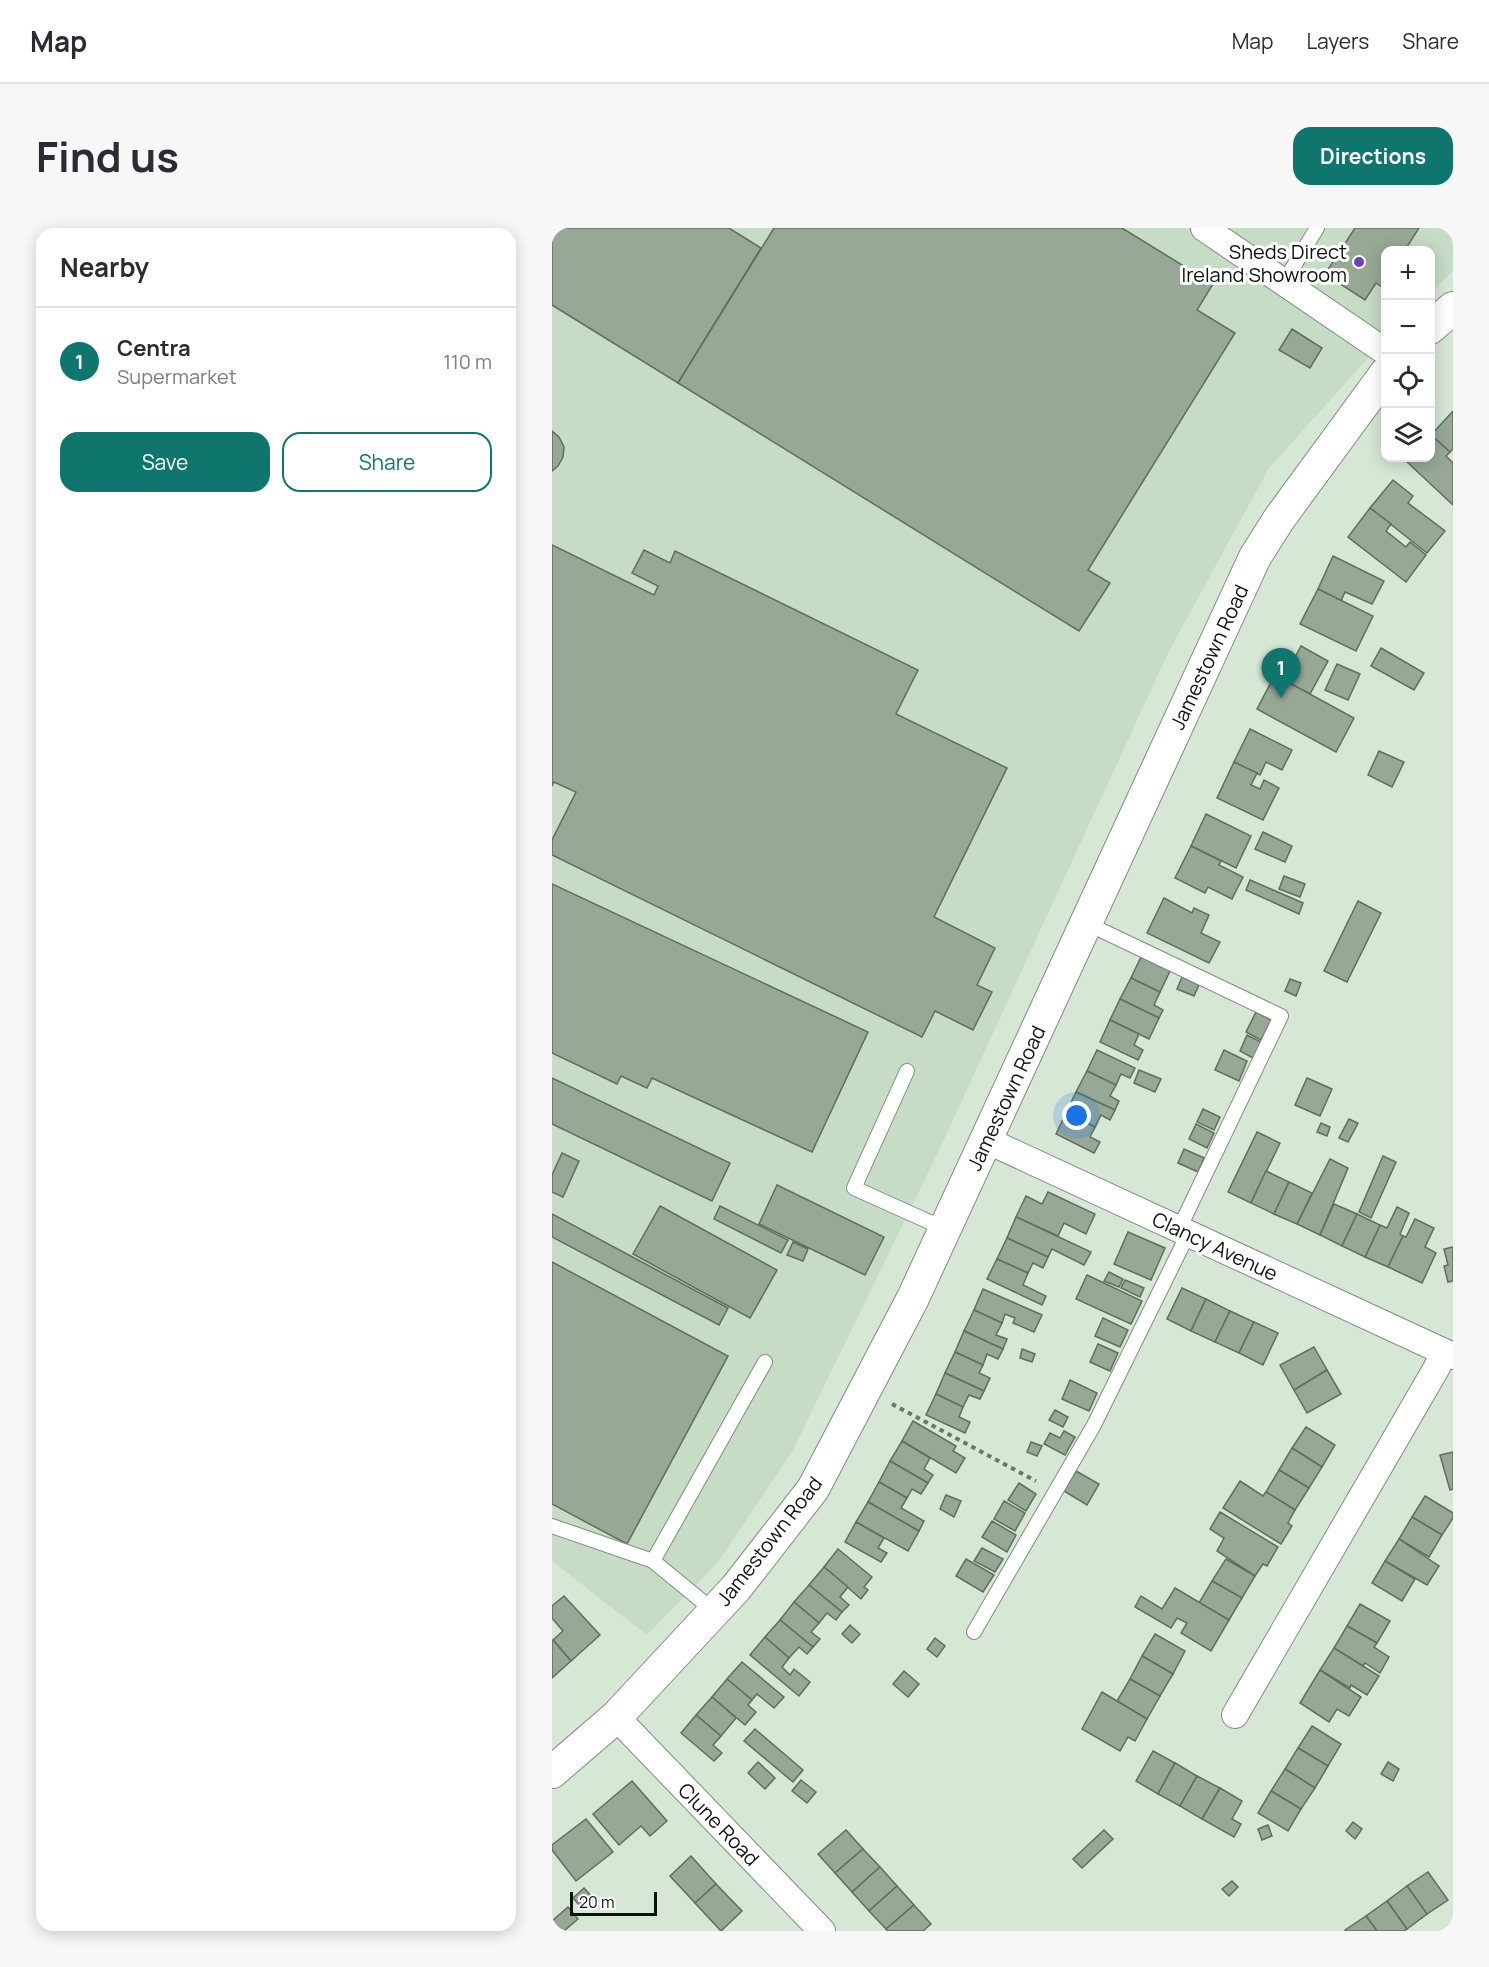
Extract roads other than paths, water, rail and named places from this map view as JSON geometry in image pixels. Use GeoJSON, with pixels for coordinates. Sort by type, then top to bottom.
{"type":"FeatureCollection","features":[{"type":"Feature","properties":{"kind":"street"},"geometry":{"type":"LineString","coordinates":[[1204,228],[1381,349]]}},
{"type":"Feature","properties":{"kind":"street"},"geometry":{"type":"LineString","coordinates":[[1435,324],[1453,308]]}},
{"type":"Feature","properties":{"kind":"street","name":"Jamestown Road"},"geometry":{"type":"LineString","coordinates":[[552,1772],[616,1717],[736,1588],[813,1490],[913,1298],[1255,557],[1279,519],[1381,379]]}},
{"type":"Feature","properties":{"kind":"street","name":"Clancy Avenue"},"geometry":{"type":"LineString","coordinates":[[986,1140],[1448,1354],[1436,1369],[1235,1715]]}},
{"type":"Feature","properties":{"kind":"street","name":"Clune Road"},"geometry":{"type":"LineString","coordinates":[[616,1717],[822,1931]]}},
{"type":"Feature","properties":{"kind":"lane"},"geometry":{"type":"LineString","coordinates":[[1284,282],[1317,228]]}},
{"type":"Feature","properties":{"kind":"lane"},"geometry":{"type":"LineString","coordinates":[[974,1632],[1094,1425],[1281,1016],[1086,923]]}},
{"type":"Feature","properties":{"kind":"lane"},"geometry":{"type":"LineString","coordinates":[[907,1071],[854,1188],[945,1229]]}},
{"type":"Feature","properties":{"kind":"lane"},"geometry":{"type":"LineString","coordinates":[[653,1561],[765,1362]]}},
{"type":"Feature","properties":{"kind":"lane"},"geometry":{"type":"LineString","coordinates":[[552,1526],[653,1561],[714,1611]]}},
{"type":"Feature","properties":{"kind":"place","name":"Sheds Direct Ireland Showroom"},"geometry":{"type":"Point","coordinates":[1359,262]}},
{"type":"Feature","properties":{"kind":"place","name":"Centra"},"geometry":{"type":"Point","coordinates":[1281,698]}}]}
